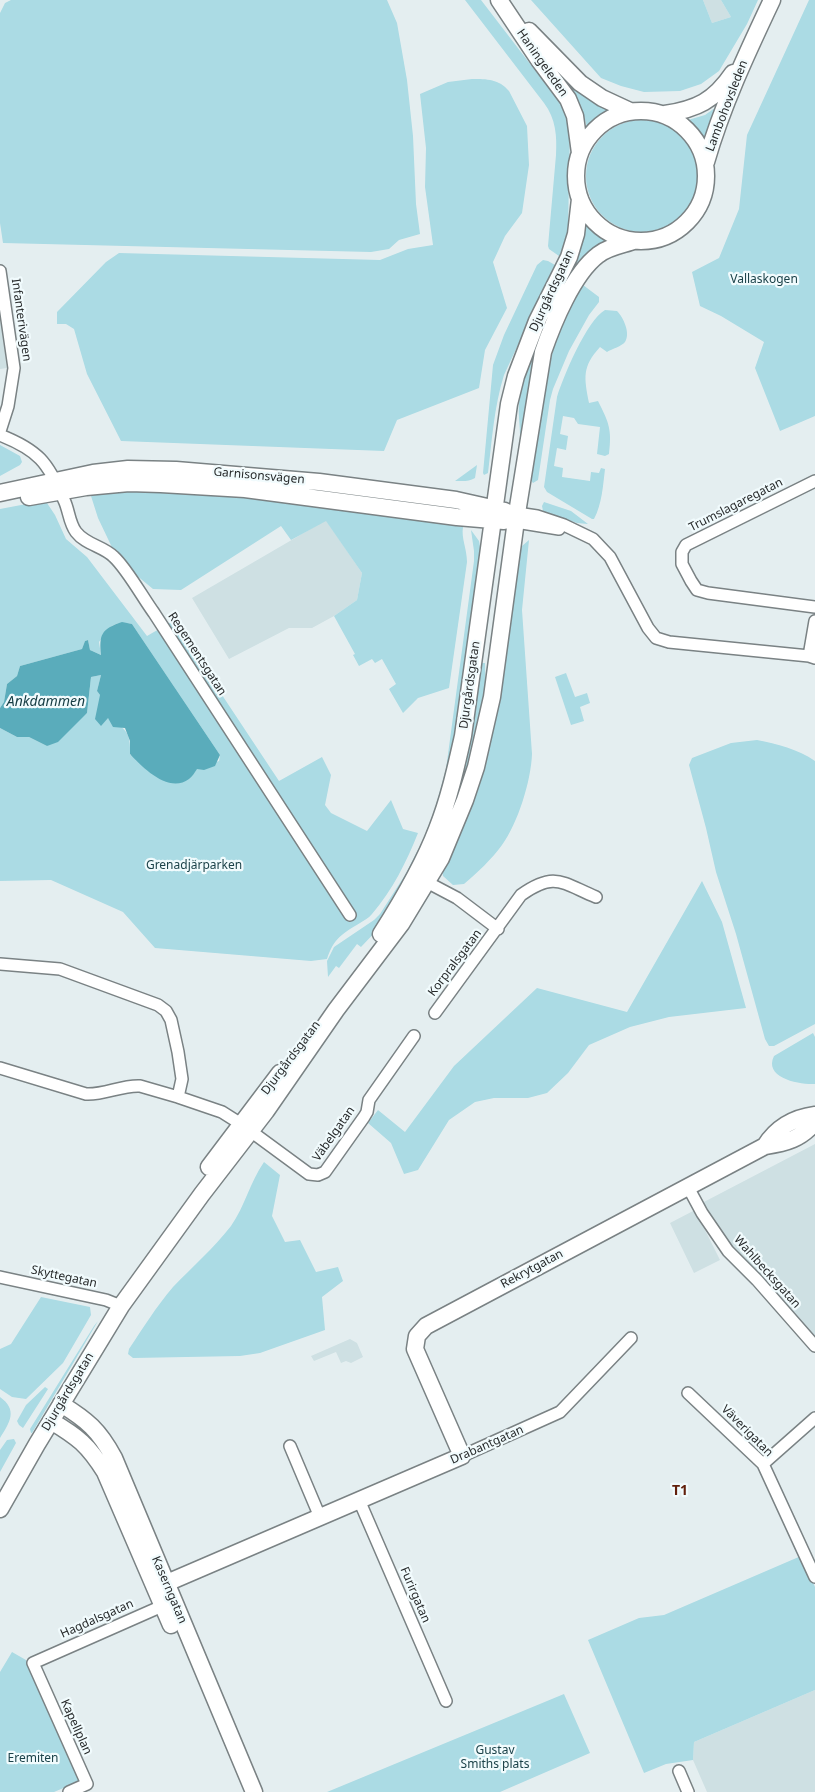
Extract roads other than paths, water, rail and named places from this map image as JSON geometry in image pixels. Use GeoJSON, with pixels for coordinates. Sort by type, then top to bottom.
{"type":"FeatureCollection","features":[{"type":"Feature","properties":{"kind":"main road","name":"Lambohovsleden"},"geometry":{"type":"LineString","coordinates":[[706,162],[719,120],[748,50],[772,0]]}},
{"type":"Feature","properties":{"kind":"main road","name":"Haningeleden"},"geometry":{"type":"LineString","coordinates":[[501,2],[580,83],[602,98],[630,111]]}},
{"type":"Feature","properties":{"kind":"main road","name":"Haningeleden"},"geometry":{"type":"LineString","coordinates":[[501,2],[539,60],[568,99],[575,116],[580,153]]}},
{"type":"Feature","properties":{"kind":"main road","name":"Lambohovsleden"},"geometry":{"type":"LineString","coordinates":[[665,114],[686,111],[701,105],[711,98],[731,76],[748,50]]}},
{"type":"Feature","properties":{"kind":"main road"},"geometry":{"type":"LineString","coordinates":[[648,110],[665,114],[679,122],[691,133],[700,146],[706,162],[707,180],[704,197],[696,213],[684,226],[668,236],[651,241],[634,241],[606,232],[586,212],[580,199],[576,184],[576,168],[580,153],[588,138],[599,125],[614,116],[630,111],[648,110]]}},
{"type":"Feature","properties":{"kind":"main road","name":"Djurgårdsgatan"},"geometry":{"type":"LineString","coordinates":[[421,879],[456,768],[463,736],[509,404],[516,376],[537,321],[570,257],[576,234],[580,199]]}},
{"type":"Feature","properties":{"kind":"main road","name":"Djurgårdsgatan"},"geometry":{"type":"LineString","coordinates":[[0,1509],[61,1404],[140,1277],[178,1209],[246,1127],[309,1034],[421,879],[441,858],[453,831],[476,767],[492,697],[516,518],[543,352],[552,326],[576,280],[586,266],[599,254],[613,247],[634,241]]}},
{"type":"Feature","properties":{"kind":"main road","name":"Garnisonsvägen"},"geometry":{"type":"LineString","coordinates":[[0,501],[57,486],[84,474],[110,471],[176,470],[319,482],[456,500],[494,514],[516,518]]}},
{"type":"Feature","properties":{"kind":"main road"},"geometry":{"type":"LineString","coordinates":[[456,500],[478,496],[486,490],[500,471]]}},
{"type":"Feature","properties":{"kind":"main road","name":"Garnisonsvägen"},"geometry":{"type":"LineString","coordinates":[[0,493],[57,486],[86,487],[129,484],[245,489],[457,518],[494,514]]}},
{"type":"Feature","properties":{"kind":"main road"},"geometry":{"type":"LineString","coordinates":[[457,518],[481,532],[488,556]]}},
{"type":"Feature","properties":{"kind":"main road","name":"Rekrytgatan"},"geometry":{"type":"LineString","coordinates":[[765,1146],[771,1136],[787,1123],[815,1115]]}},
{"type":"Feature","properties":{"kind":"main road","name":"Rekrytgatan"},"geometry":{"type":"LineString","coordinates":[[462,1456],[415,1349],[417,1336],[426,1326],[765,1146],[794,1140],[804,1134],[815,1122]]}},
{"type":"Feature","properties":{"kind":"main road","name":"Kaserngatan"},"geometry":{"type":"LineString","coordinates":[[61,1404],[90,1423],[114,1458],[160,1586]]}},
{"type":"Feature","properties":{"kind":"main road","name":"Kaserngatan"},"geometry":{"type":"LineString","coordinates":[[51,1421],[84,1442],[101,1464],[160,1586],[254,1792]]}},
{"type":"Feature","properties":{"kind":"main road","name":"Drabantgatan"},"geometry":{"type":"LineString","coordinates":[[160,1586],[462,1456]]}},
{"type":"Feature","properties":{"kind":"main road","name":"Kaserngatan"},"geometry":{"type":"LineString","coordinates":[[168,1604],[243,1792]]}},
{"type":"Feature","properties":{"kind":"street","name":"Infanterivägen"},"geometry":{"type":"LineString","coordinates":[[0,271],[14,368],[8,406],[0,433]]}},
{"type":"Feature","properties":{"kind":"street","name":"Regementsgatan"},"geometry":{"type":"LineString","coordinates":[[0,433],[20,443],[40,457],[57,486],[76,532],[89,543],[114,557],[120,565],[154,613],[350,915]]}},
{"type":"Feature","properties":{"kind":"street","name":"Trumslagaregatan"},"geometry":{"type":"LineString","coordinates":[[815,481],[686,545],[682,552],[682,564],[697,590],[815,607]]}},
{"type":"Feature","properties":{"kind":"street"},"geometry":{"type":"LineString","coordinates":[[516,518],[536,516],[564,525],[593,539],[610,557],[642,618],[656,638],[669,642],[812,657],[815,621]]}},
{"type":"Feature","properties":{"kind":"street","name":"Korpralsgatan"},"geometry":{"type":"LineString","coordinates":[[421,879],[456,898],[498,930]]}},
{"type":"Feature","properties":{"kind":"street","name":"Korpralsgatan"},"geometry":{"type":"LineString","coordinates":[[435,1013],[498,930],[521,895],[537,884],[556,880],[570,884],[596,897]]}},
{"type":"Feature","properties":{"kind":"street"},"geometry":{"type":"LineString","coordinates":[[0,964],[60,969],[158,1005],[166,1011],[171,1020],[178,1052],[182,1079],[178,1097]]}},
{"type":"Feature","properties":{"kind":"street","name":"Väbelgatan"},"geometry":{"type":"LineString","coordinates":[[246,1127],[310,1174],[322,1174],[367,1112],[369,1100],[414,1036]]}},
{"type":"Feature","properties":{"kind":"street"},"geometry":{"type":"LineString","coordinates":[[0,1068],[86,1094],[97,1095],[128,1085],[155,1089],[222,1112],[246,1127]]}},
{"type":"Feature","properties":{"kind":"street","name":"Wahlbecksgatan"},"geometry":{"type":"LineString","coordinates":[[688,1187],[702,1213],[728,1251],[757,1280],[815,1346]]}},
{"type":"Feature","properties":{"kind":"street","name":"Skyttegatan"},"geometry":{"type":"LineString","coordinates":[[0,1277],[106,1300],[121,1306]]}},
{"type":"Feature","properties":{"kind":"street","name":"Drabantgatan"},"geometry":{"type":"LineString","coordinates":[[462,1456],[560,1412],[631,1338]]}},
{"type":"Feature","properties":{"kind":"street","name":"Väverigatan"},"geometry":{"type":"LineString","coordinates":[[688,1393],[763,1464],[815,1577]]}},
{"type":"Feature","properties":{"kind":"street"},"geometry":{"type":"LineString","coordinates":[[763,1464],[815,1418]]}},
{"type":"Feature","properties":{"kind":"street"},"geometry":{"type":"LineString","coordinates":[[290,1446],[320,1517]]}},
{"type":"Feature","properties":{"kind":"street","name":"Furirgatan"},"geometry":{"type":"LineString","coordinates":[[359,1500],[446,1701]]}},
{"type":"Feature","properties":{"kind":"street"},"geometry":{"type":"LineString","coordinates":[[804,1550],[815,1546]]}},
{"type":"Feature","properties":{"kind":"street","name":"Hagdalsgatan"},"geometry":{"type":"LineString","coordinates":[[33,1663],[168,1604]]}},
{"type":"Feature","properties":{"kind":"street","name":"Kapellplan"},"geometry":{"type":"LineString","coordinates":[[33,1663],[87,1784],[69,1792]]}},
{"type":"Feature","properties":{"kind":"street"},"geometry":{"type":"LineString","coordinates":[[679,1771],[688,1792]]}},
{"type":"Feature","properties":{"kind":"water","name":"Ankdammen"},"geometry":{"type":"Polygon","coordinates":[[[122,622],[132,624],[220,755],[215,766],[204,770],[197,769],[190,778],[181,783],[165,781],[142,766],[130,754],[130,741],[125,728],[113,727],[108,718],[101,726],[95,719],[100,695],[97,691],[101,675],[91,677],[87,713],[58,742],[47,746],[29,737],[17,737],[0,728],[0,708],[4,702],[7,684],[17,676],[20,666],[82,649],[85,641],[88,640],[90,650],[101,655],[100,642],[103,634],[110,627],[122,622]]]}},
{"type":"Feature","properties":{"kind":"district","name":"T1"},"geometry":{"type":"Point","coordinates":[680,1491]}},
{"type":"Feature","properties":{"kind":"park label","name":"Vallaskogen"},"geometry":{"type":"Point","coordinates":[764,280]}},
{"type":"Feature","properties":{"kind":"park label","name":"Grenadjärparken"},"geometry":{"type":"Point","coordinates":[194,866]}},
{"type":"Feature","properties":{"kind":"park label","name":"Gustav Smiths plats"},"geometry":{"type":"Point","coordinates":[495,1758]}},
{"type":"Feature","properties":{"kind":"park label","name":"Eremiten"},"geometry":{"type":"Point","coordinates":[33,1759]}}]}
